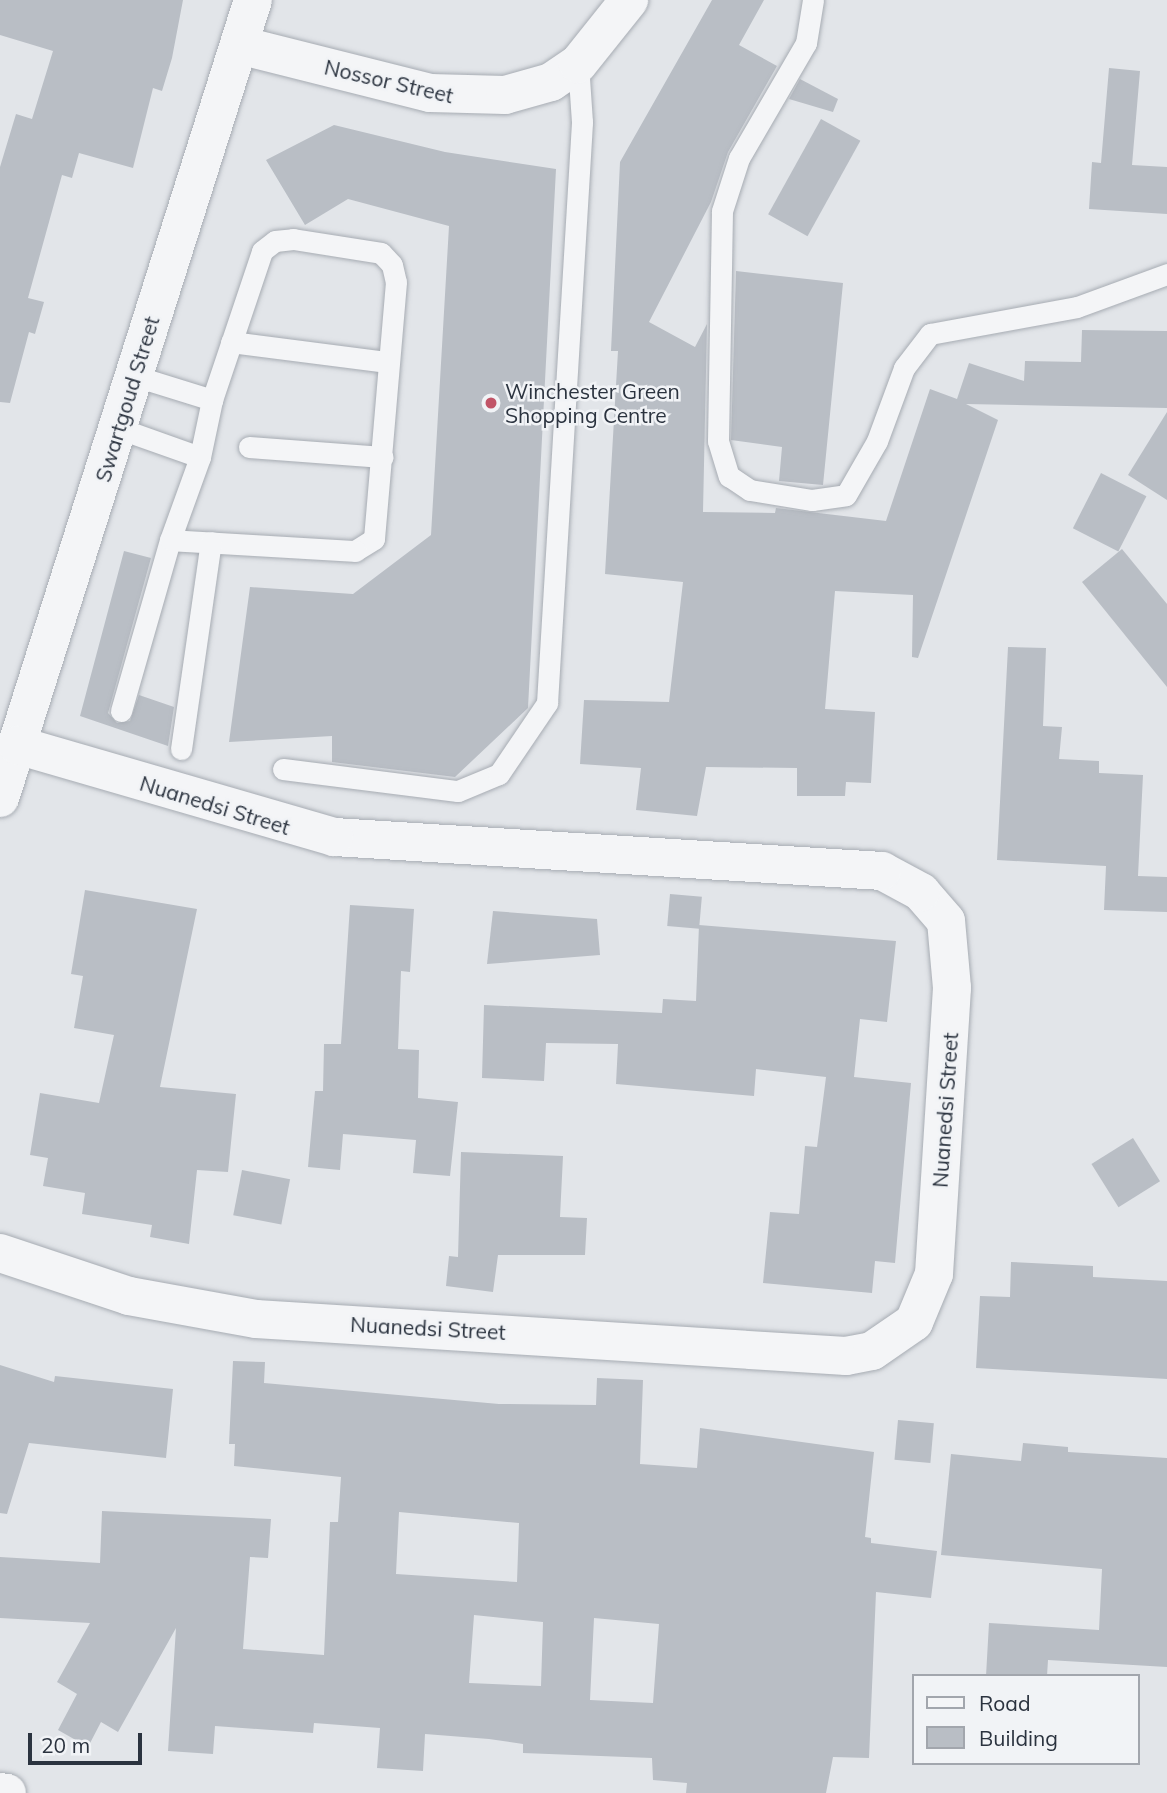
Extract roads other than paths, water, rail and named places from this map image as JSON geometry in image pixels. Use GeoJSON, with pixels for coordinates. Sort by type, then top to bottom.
{"type":"FeatureCollection","features":[{"type":"Feature","properties":{"kind":"street","name":"Swartgoud Street"},"geometry":{"type":"LineString","coordinates":[[0,799],[253,0]]}},
{"type":"Feature","properties":{"kind":"street","name":"Nossor Street"},"geometry":{"type":"LineString","coordinates":[[239,45],[430,93],[476,98],[529,90],[578,64],[629,0]]}},
{"type":"Feature","properties":{"kind":"street","name":"Nuanedsi Street"},"geometry":{"type":"LineString","coordinates":[[0,1253],[141,1299],[256,1319],[846,1356],[873,1351],[914,1322],[934,1274],[952,988],[946,921],[921,892],[882,871],[334,838],[17,745]]}},
{"type":"Feature","properties":{"kind":"street"},"geometry":{"type":"LineString","coordinates":[[0,1792],[7,1793]]}},
{"type":"Feature","properties":{"kind":"lane"},"geometry":{"type":"LineString","coordinates":[[813,0],[806,43],[739,158],[722,211],[718,441],[729,476],[750,490],[812,500],[846,495],[872,451],[904,368],[930,334],[1077,307],[1167,274]]}},
{"type":"Feature","properties":{"kind":"lane"},"geometry":{"type":"LineString","coordinates":[[283,769],[458,791],[499,774],[547,703],[582,122],[578,64]]}},
{"type":"Feature","properties":{"kind":"lane"},"geometry":{"type":"LineString","coordinates":[[121,711],[170,540],[200,457],[212,400],[262,251],[275,241],[293,239],[381,253],[392,265],[396,282],[388,362],[380,521],[374,539],[355,551],[170,540]]}},
{"type":"Feature","properties":{"kind":"lane"},"geometry":{"type":"LineString","coordinates":[[231,342],[388,362]]}},
{"type":"Feature","properties":{"kind":"lane"},"geometry":{"type":"LineString","coordinates":[[135,376],[212,400]]}},
{"type":"Feature","properties":{"kind":"lane"},"geometry":{"type":"LineString","coordinates":[[118,428],[200,457]]}},
{"type":"Feature","properties":{"kind":"lane"},"geometry":{"type":"LineString","coordinates":[[249,447],[383,457]]}},
{"type":"Feature","properties":{"kind":"lane"},"geometry":{"type":"LineString","coordinates":[[181,749],[211,542]]}},
{"type":"Feature","properties":{"kind":"place","name":"Winchester Green Shopping Centre"},"geometry":{"type":"Point","coordinates":[491,403]}}]}
